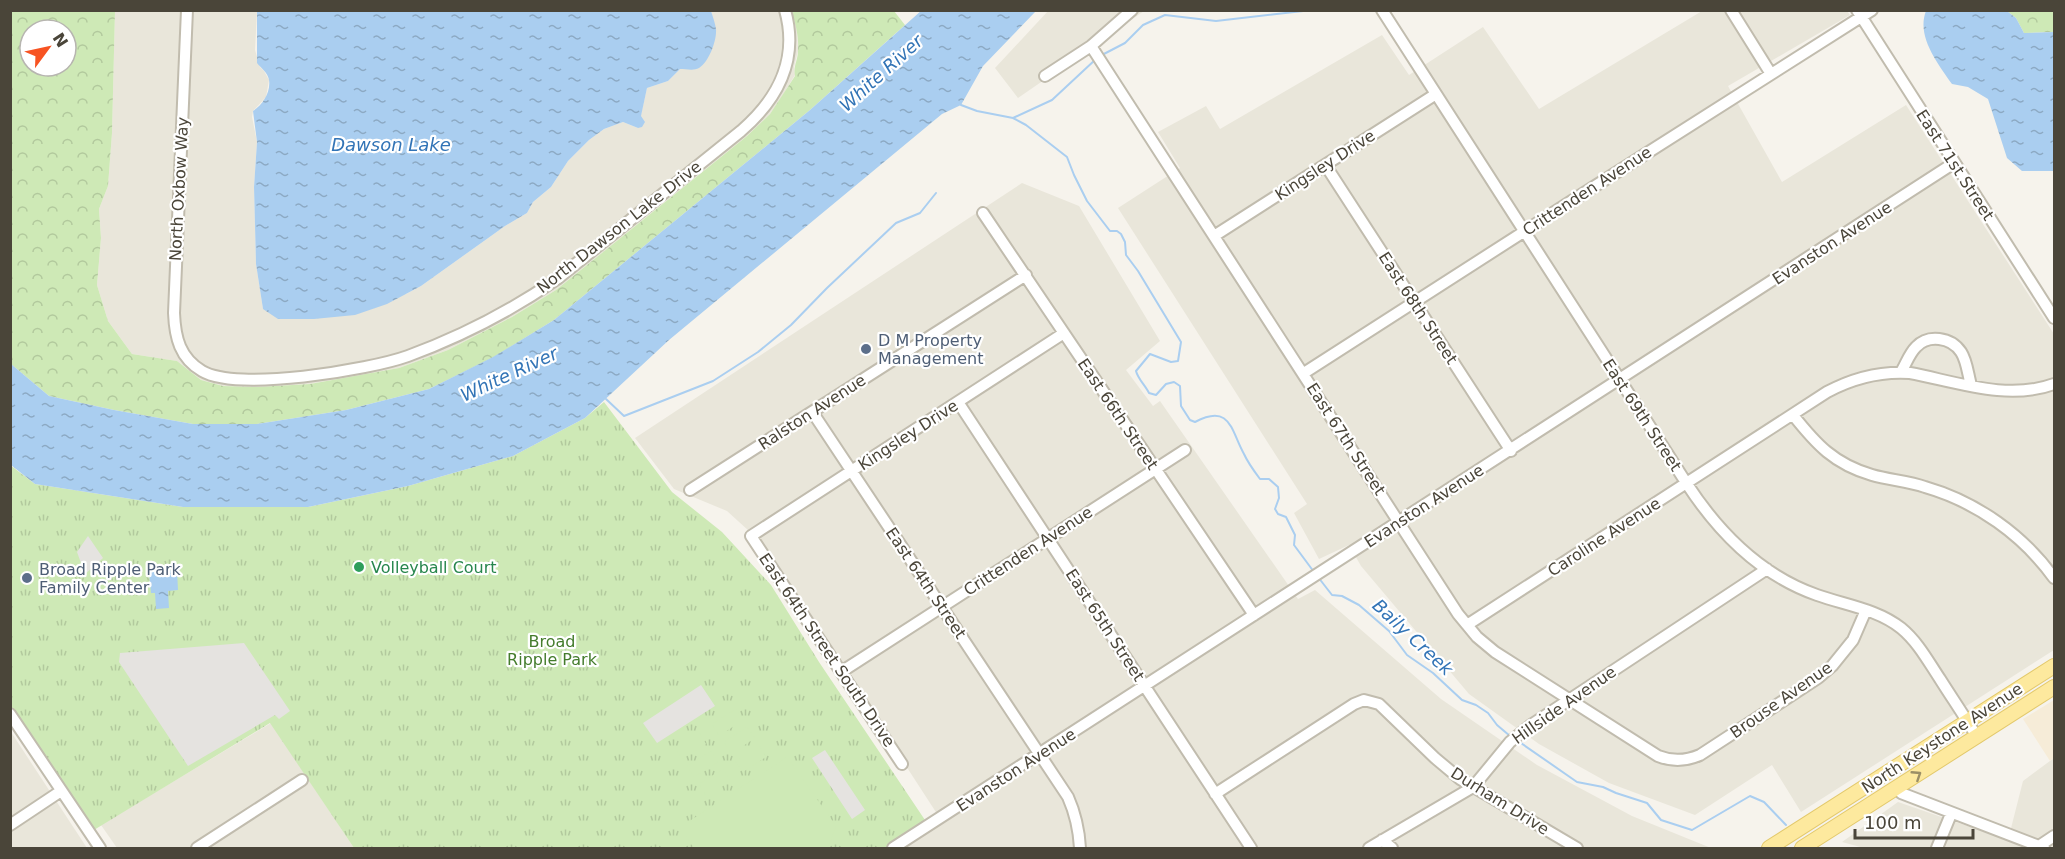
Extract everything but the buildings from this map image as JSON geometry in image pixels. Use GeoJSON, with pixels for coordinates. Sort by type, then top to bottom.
{"type":"FeatureCollection","features":[{"type":"Feature","properties":{"kind":"main road","name":"North Keystone Avenue"},"geometry":{"type":"LineString","coordinates":[[1769,849],[2055,666]]}},
{"type":"Feature","properties":{"kind":"main road","name":"North Keystone Avenue"},"geometry":{"type":"LineString","coordinates":[[1803,849],[2055,687]]}},
{"type":"Feature","properties":{"kind":"street","name":"North Oxbow Way"},"geometry":{"type":"LineString","coordinates":[[187,10],[174,313],[175,333],[179,348],[191,363]]}},
{"type":"Feature","properties":{"kind":"street","name":"North Dawson Lake Drive"},"geometry":{"type":"LineString","coordinates":[[191,363],[209,375],[268,380],[358,370],[393,362],[461,334],[540,290],[741,131],[759,114],[775,91],[786,65],[790,38],[785,10]]}},
{"type":"Feature","properties":{"kind":"street"},"geometry":{"type":"LineString","coordinates":[[1045,76],[1091,46],[1132,10]]}},
{"type":"Feature","properties":{"kind":"street","name":"East 69th Street"},"geometry":{"type":"LineString","coordinates":[[1382,10],[1687,484],[1722,532],[1767,569],[1809,592],[1866,610],[1895,624],[1915,641],[1977,737]]}},
{"type":"Feature","properties":{"kind":"street"},"geometry":{"type":"LineString","coordinates":[[1731,10],[1771,74]]}},
{"type":"Feature","properties":{"kind":"street","name":"Crittenden Avenue"},"geometry":{"type":"LineString","coordinates":[[1304,373],[1771,74],[1859,14],[1872,10]]}},
{"type":"Feature","properties":{"kind":"street","name":"East 71st Street"},"geometry":{"type":"LineString","coordinates":[[1859,14],[2055,318]]}},
{"type":"Feature","properties":{"kind":"street","name":"East 67th Street"},"geometry":{"type":"LineString","coordinates":[[1091,46],[1467,626],[1495,652],[1656,755],[1672,760]]}},
{"type":"Feature","properties":{"kind":"street","name":"Kingsley Drive"},"geometry":{"type":"LineString","coordinates":[[1214,236],[1436,94]]}},
{"type":"Feature","properties":{"kind":"street","name":"Evanston Avenue"},"geometry":{"type":"LineString","coordinates":[[893,849],[1954,163]]}},
{"type":"Feature","properties":{"kind":"street","name":"East 68th Street"},"geometry":{"type":"LineString","coordinates":[[1326,166],[1510,451]]}},
{"type":"Feature","properties":{"kind":"street","name":"East 66th Street"},"geometry":{"type":"LineString","coordinates":[[983,213],[1254,615]]}},
{"type":"Feature","properties":{"kind":"street","name":"Ralston Avenue"},"geometry":{"type":"LineString","coordinates":[[690,490],[1026,275]]}},
{"type":"Feature","properties":{"kind":"street","name":"Kingsley Drive"},"geometry":{"type":"LineString","coordinates":[[751,536],[1064,333]]}},
{"type":"Feature","properties":{"kind":"street"},"geometry":{"type":"LineString","coordinates":[[1901,372],[1911,353],[1920,344],[1930,339],[1942,339],[1951,343],[1962,354],[1971,385]]}},
{"type":"Feature","properties":{"kind":"street","name":"Caroline Avenue"},"geometry":{"type":"LineString","coordinates":[[1467,626],[1827,392],[1854,380],[1882,373],[1901,372],[2006,391],[2035,390],[2055,384]]}},
{"type":"Feature","properties":{"kind":"street","name":"East 65th Street"},"geometry":{"type":"LineString","coordinates":[[958,402],[1251,849]]}},
{"type":"Feature","properties":{"kind":"street","name":"East 64th Street"},"geometry":{"type":"LineString","coordinates":[[813,413],[1068,797],[1079,830],[1080,849]]}},
{"type":"Feature","properties":{"kind":"street"},"geometry":{"type":"LineString","coordinates":[[1793,415],[1817,444],[1847,465],[1871,475],[1926,487],[1983,513],[2026,544],[2055,578]]}},
{"type":"Feature","properties":{"kind":"street","name":"Crittenden Avenue"},"geometry":{"type":"LineString","coordinates":[[842,672],[1185,450]]}},
{"type":"Feature","properties":{"kind":"street","name":"East 64th Street South Drive"},"geometry":{"type":"LineString","coordinates":[[751,536],[902,764]]}},
{"type":"Feature","properties":{"kind":"street","name":"Hillside Avenue"},"geometry":{"type":"LineString","coordinates":[[1369,849],[1473,787],[1514,739],[1568,699],[1767,569]]}},
{"type":"Feature","properties":{"kind":"street","name":"Brouse Avenue"},"geometry":{"type":"LineString","coordinates":[[1672,760],[1698,756],[1821,676],[1847,650],[1866,610]]}},
{"type":"Feature","properties":{"kind":"street","name":"Durham Drive"},"geometry":{"type":"LineString","coordinates":[[1215,794],[1354,704],[1364,700],[1373,701],[1384,708],[1435,759],[1473,787],[1577,849]]}},
{"type":"Feature","properties":{"kind":"street"},"geometry":{"type":"LineString","coordinates":[[10,714],[100,849]]}},
{"type":"Feature","properties":{"kind":"street"},"geometry":{"type":"LineString","coordinates":[[197,849],[302,780]]}},
{"type":"Feature","properties":{"kind":"street"},"geometry":{"type":"LineString","coordinates":[[10,825],[62,791]]}},
{"type":"Feature","properties":{"kind":"street"},"geometry":{"type":"LineString","coordinates":[[1901,793],[2042,847],[2055,836]]}},
{"type":"Feature","properties":{"kind":"street"},"geometry":{"type":"LineString","coordinates":[[1937,849],[1952,814]]}},
{"type":"Feature","properties":{"kind":"street"},"geometry":{"type":"LineString","coordinates":[[1382,840],[1392,849]]}},
{"type":"Feature","properties":{"kind":"shaded area"},"geometry":{"type":"Polygon","coordinates":[[[115,11],[257,11],[255,50],[260,67],[269,80],[266,97],[253,111],[252,117],[257,142],[254,187],[256,264],[263,309],[406,294],[421,286],[527,213],[533,202],[551,187],[568,161],[604,129],[623,122],[638,128],[647,88],[668,81],[680,69],[696,69],[701,66],[716,31],[711,11],[791,11],[797,27],[798,51],[794,67],[795,75],[770,114],[747,136],[556,290],[512,317],[448,350],[399,368],[310,384],[223,386],[201,380],[177,361],[132,354],[108,321],[97,285],[101,238],[99,209],[108,186],[112,133],[115,11]]]}},
{"type":"Feature","properties":{"kind":"shaded area"},"geometry":{"type":"Polygon","coordinates":[[[1048,11],[1144,11],[1018,98],[995,68],[1048,11]]]}},
{"type":"Feature","properties":{"kind":"shaded area"},"geometry":{"type":"Polygon","coordinates":[[[1702,11],[1847,11],[1850,15],[1728,86],[1782,182],[1906,105],[2054,334],[2054,650],[1801,812],[1772,765],[1695,815],[1609,783],[1539,744],[1469,694],[1361,566],[1349,545],[1319,559],[1294,513],[1307,504],[1118,208],[1180,168],[1158,132],[1206,106],[1220,129],[1382,35],[1409,75],[1483,27],[1539,109],[1702,11]]]}},
{"type":"Feature","properties":{"kind":"shaded area"},"geometry":{"type":"Polygon","coordinates":[[[1022,183],[1079,206],[1160,341],[1126,370],[1153,406],[1160,401],[1298,599],[1315,590],[1441,699],[1537,765],[1632,816],[1711,848],[904,848],[943,823],[760,541],[727,511],[674,489],[635,438],[1022,183]]]}},
{"type":"Feature","properties":{"kind":"shaded area"},"geometry":{"type":"Polygon","coordinates":[[[88,536],[103,558],[85,574],[77,552],[88,536]]]}},
{"type":"Feature","properties":{"kind":"shaded area"},"geometry":{"type":"Polygon","coordinates":[[[244,643],[290,711],[279,719],[275,715],[188,766],[119,662],[120,653],[244,643]]]}},
{"type":"Feature","properties":{"kind":"shaded area"},"geometry":{"type":"Polygon","coordinates":[[[701,685],[715,706],[657,743],[643,723],[701,685]]]}},
{"type":"Feature","properties":{"kind":"shaded area"},"geometry":{"type":"Polygon","coordinates":[[[2054,700],[2054,758],[2050,761],[2023,719],[2054,700]]]}},
{"type":"Feature","properties":{"kind":"shaded area"},"geometry":{"type":"Polygon","coordinates":[[[271,723],[354,848],[117,848],[101,825],[271,723]]]}},
{"type":"Feature","properties":{"kind":"shaded area"},"geometry":{"type":"Polygon","coordinates":[[[11,732],[87,848],[11,848],[11,732]]]}},
{"type":"Feature","properties":{"kind":"shaded area"},"geometry":{"type":"Polygon","coordinates":[[[825,750],[865,810],[852,819],[812,758],[825,750]]]}},
{"type":"Feature","properties":{"kind":"shaded area"},"geometry":{"type":"Polygon","coordinates":[[[2054,758],[2054,848],[1864,848],[1842,842],[1898,802],[2008,840],[2023,781],[2054,758]]]}},
{"type":"Feature","properties":{"kind":"green space"},"geometry":{"type":"Polygon","coordinates":[[[10,11],[115,11],[112,133],[108,186],[99,209],[101,238],[97,285],[108,321],[132,354],[177,361],[201,380],[223,386],[257,387],[310,384],[399,368],[448,350],[512,317],[556,290],[747,136],[770,114],[795,76],[798,41],[791,11],[894,11],[905,25],[810,110],[554,320],[494,357],[429,389],[346,410],[257,424],[193,424],[49,396],[11,364],[10,11]]]}},
{"type":"Feature","properties":{"kind":"green space"},"geometry":{"type":"Polygon","coordinates":[[[2007,11],[2054,11],[2054,32],[2024,33],[2016,18],[2007,11]]]}},
{"type":"Feature","properties":{"kind":"green space","name":"Broad Ripple Park"},"geometry":{"type":"Polygon","coordinates":[[[604,402],[672,492],[722,532],[771,585],[819,662],[929,826],[894,848],[354,848],[270,723],[89,833],[11,714],[10,465],[35,484],[183,507],[308,507],[408,486],[513,456],[585,418],[604,402]]]}},
{"type":"Feature","properties":{"kind":"green space"},"geometry":{"type":"Polygon","coordinates":[[[736,709],[743,720],[719,736],[712,724],[736,709]]]}},
{"type":"Feature","properties":{"kind":"green space"},"geometry":{"type":"Polygon","coordinates":[[[747,727],[755,738],[731,754],[724,742],[747,727]]]}},
{"type":"Feature","properties":{"kind":"green space"},"geometry":{"type":"Polygon","coordinates":[[[699,732],[706,744],[682,759],[675,748],[699,732]]]}},
{"type":"Feature","properties":{"kind":"green space"},"geometry":{"type":"Polygon","coordinates":[[[759,745],[766,757],[743,772],[735,761],[759,745]]]}},
{"type":"Feature","properties":{"kind":"green space"},"geometry":{"type":"Polygon","coordinates":[[[711,751],[718,762],[694,777],[687,766],[711,751]]]}},
{"type":"Feature","properties":{"kind":"green space"},"geometry":{"type":"Polygon","coordinates":[[[787,757],[836,826],[828,848],[694,848],[685,835],[688,822],[787,757]]]}},
{"type":"Feature","properties":{"kind":"green space"},"geometry":{"type":"Polygon","coordinates":[[[723,769],[730,780],[706,796],[699,784],[723,769]]]}},
{"type":"Feature","properties":{"kind":"water","name":"White River"},"geometry":{"type":"Polygon","coordinates":[[[922,10],[1036,11],[983,66],[961,105],[942,114],[669,340],[585,418],[513,456],[408,486],[308,507],[183,507],[35,484],[11,465],[11,364],[49,396],[193,424],[257,424],[346,410],[429,389],[493,357],[554,320],[810,110],[922,10]]]}},
{"type":"Feature","properties":{"kind":"water","name":"Dawson Lake"},"geometry":{"type":"Polygon","coordinates":[[[257,11],[711,11],[716,34],[709,56],[699,68],[680,69],[668,81],[647,88],[641,116],[645,122],[642,127],[638,128],[623,122],[604,129],[568,161],[551,187],[533,202],[527,213],[421,286],[387,304],[355,315],[314,319],[278,319],[263,309],[256,264],[254,187],[257,142],[253,111],[265,98],[269,89],[269,80],[257,63],[257,11]]]}},
{"type":"Feature","properties":{"kind":"water"},"geometry":{"type":"Polygon","coordinates":[[[1926,11],[2007,11],[2016,18],[2024,33],[2054,32],[2054,171],[2022,171],[2007,158],[1988,99],[1968,87],[1952,84],[1935,59],[1924,30],[1926,11]]]}},
{"type":"Feature","properties":{"kind":"water"},"geometry":{"type":"Polygon","coordinates":[[[177,570],[178,590],[168,591],[169,608],[156,609],[155,593],[151,593],[149,572],[177,570]]]}},
{"type":"Feature","properties":{"kind":"waterway"},"geometry":{"type":"LineString","coordinates":[[1100,56],[1125,43],[1143,25],[1165,15],[1216,21],[1312,10]]}},
{"type":"Feature","properties":{"kind":"waterway"},"geometry":{"type":"LineString","coordinates":[[1013,118],[1052,100],[1096,59]]}},
{"type":"Feature","properties":{"kind":"waterway","name":"Baily Creek"},"geometry":{"type":"LineString","coordinates":[[961,105],[977,111],[1013,118],[1026,125],[1067,157],[1087,201],[1110,231],[1117,231],[1121,234],[1125,242],[1126,255],[1181,342],[1178,361],[1171,362],[1150,354],[1136,371],[1138,377],[1149,393],[1156,395],[1166,384],[1174,382],[1180,386],[1181,406],[1190,420],[1195,422],[1216,416],[1228,422],[1247,461],[1260,479],[1269,479],[1278,487],[1279,498],[1275,509],[1278,514],[1286,517],[1295,535],[1294,545],[1314,572]]}},
{"type":"Feature","properties":{"kind":"waterway"},"geometry":{"type":"LineString","coordinates":[[606,399],[624,416],[713,381],[758,352],[791,325],[896,223],[920,213],[936,193]]}},
{"type":"Feature","properties":{"kind":"waterway","name":"Baily Creek"},"geometry":{"type":"LineString","coordinates":[[1318,577],[1332,595],[1342,596],[1359,605],[1389,631],[1407,655],[1433,673],[1462,700],[1488,713],[1510,736]]}},
{"type":"Feature","properties":{"kind":"waterway","name":"Baily Creek"},"geometry":{"type":"LineString","coordinates":[[1518,741],[1577,782],[1603,787],[1647,803],[1661,820],[1692,830],[1750,796],[1764,802],[1786,825]]}},
{"type":"Feature","properties":{"kind":"place","name":"D M Property Management"},"geometry":{"type":"Point","coordinates":[866,349]}},
{"type":"Feature","properties":{"kind":"place","name":"Volleyball Court"},"geometry":{"type":"Point","coordinates":[359,567]}},
{"type":"Feature","properties":{"kind":"place","name":"Broad Ripple Park Family Center"},"geometry":{"type":"Point","coordinates":[27,578]}}]}
